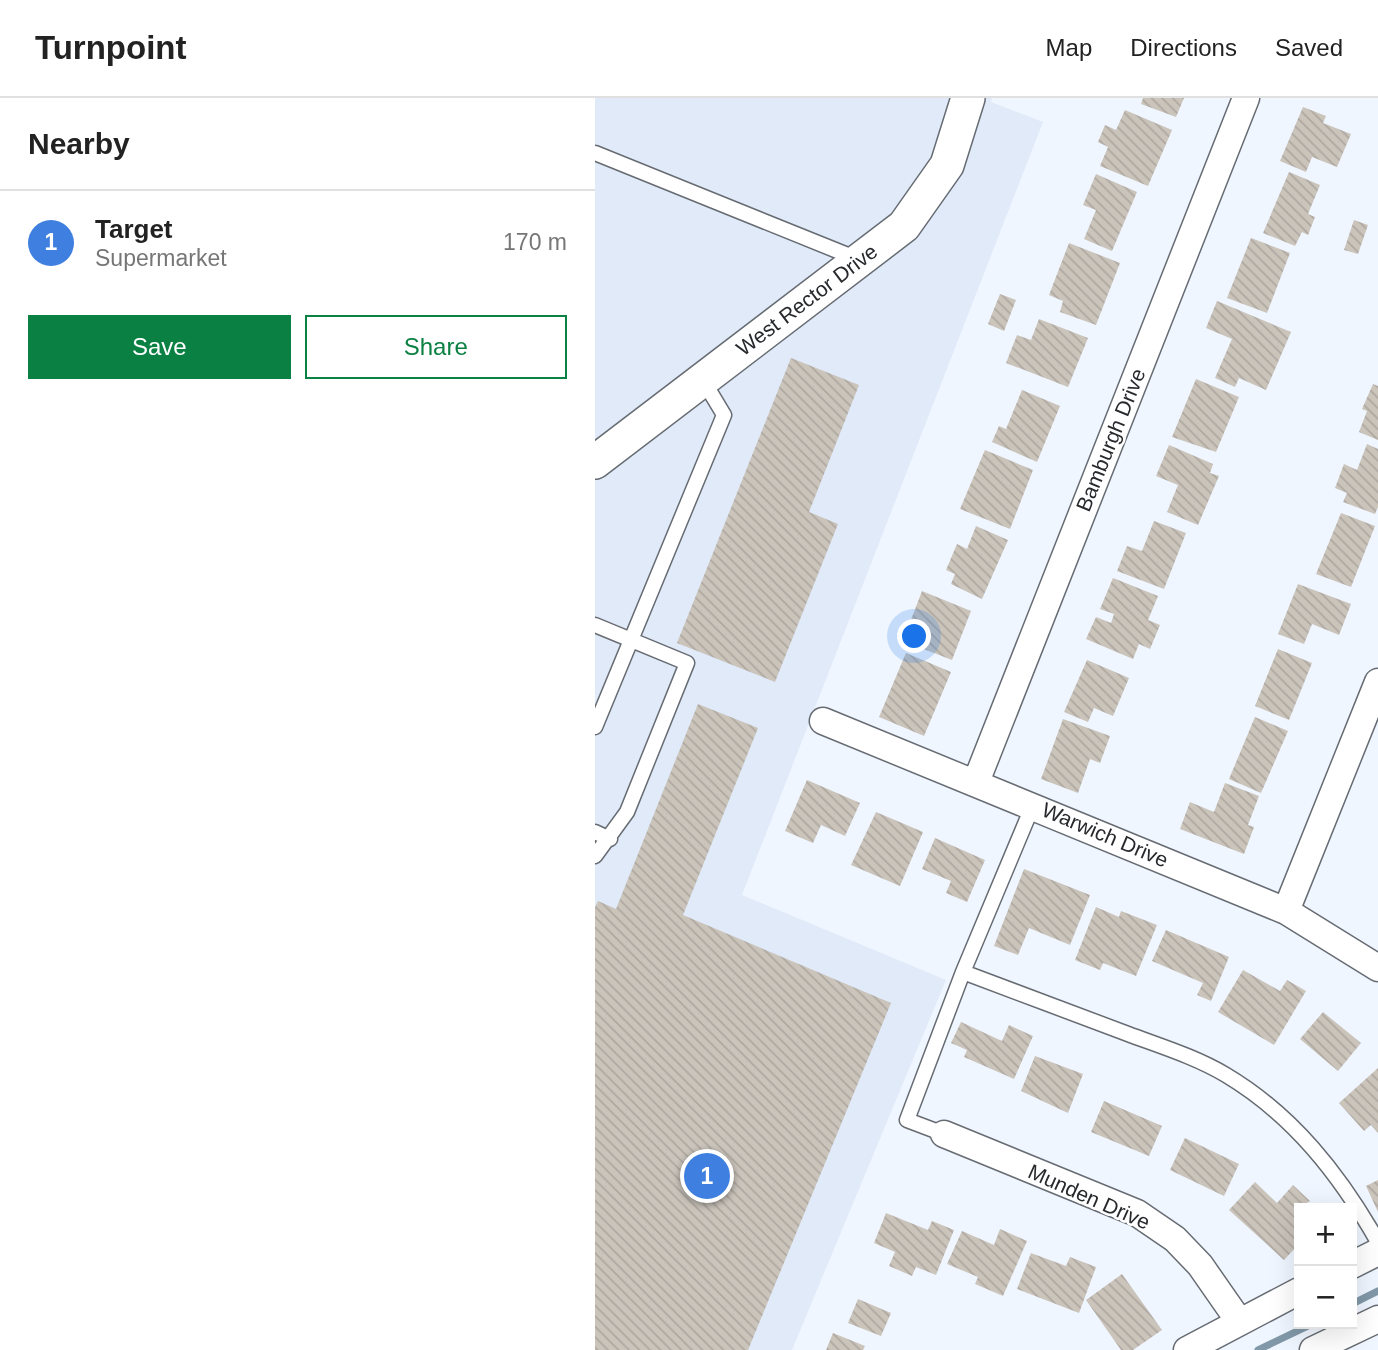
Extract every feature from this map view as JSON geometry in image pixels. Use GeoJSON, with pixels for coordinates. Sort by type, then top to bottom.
{"type":"FeatureCollection","features":[{"type":"Feature","properties":{"kind":"street","name":"West Rector Drive"},"geometry":{"type":"LineString","coordinates":[[595,462],[904,226],[947,165],[968,98]]}},
{"type":"Feature","properties":{"kind":"street","name":"Bamburgh Drive"},"geometry":{"type":"LineString","coordinates":[[976,782],[1246,98]]}},
{"type":"Feature","properties":{"kind":"street"},"geometry":{"type":"LineString","coordinates":[[1286,911],[1378,682]]}},
{"type":"Feature","properties":{"kind":"street","name":"Warwich Drive"},"geometry":{"type":"LineString","coordinates":[[823,721],[1286,911],[1378,968]]}},
{"type":"Feature","properties":{"kind":"street","name":"Munden Drive"},"geometry":{"type":"LineString","coordinates":[[944,1134],[1137,1213],[1175,1239],[1200,1265],[1239,1321]]}},
{"type":"Feature","properties":{"kind":"street"},"geometry":{"type":"LineString","coordinates":[[1357,1262],[1378,1252]]}},
{"type":"Feature","properties":{"kind":"street"},"geometry":{"type":"LineString","coordinates":[[1187,1350],[1294,1294]]}},
{"type":"Feature","properties":{"kind":"street"},"geometry":{"type":"LineString","coordinates":[[1313,1350],[1378,1319]]}},
{"type":"Feature","properties":{"kind":"lane"},"geometry":{"type":"LineString","coordinates":[[595,153],[860,261]]}},
{"type":"Feature","properties":{"kind":"lane"},"geometry":{"type":"LineString","coordinates":[[595,727],[724,415],[703,380]]}},
{"type":"Feature","properties":{"kind":"lane"},"geometry":{"type":"LineString","coordinates":[[595,625],[687,663],[627,812],[610,839],[595,856]]}},
{"type":"Feature","properties":{"kind":"lane"},"geometry":{"type":"LineString","coordinates":[[944,1134],[907,1120],[963,972],[1033,805]]}},
{"type":"Feature","properties":{"kind":"lane"},"geometry":{"type":"LineString","coordinates":[[595,832],[610,839]]}},
{"type":"Feature","properties":{"kind":"lane"},"geometry":{"type":"LineString","coordinates":[[963,972],[1169,1049],[1225,1074],[1275,1110],[1318,1152],[1352,1195],[1378,1242]]}},
{"type":"Feature","properties":{"kind":"shaded area"},"geometry":{"type":"Polygon","coordinates":[[[595,98],[992,98],[991,102],[1043,122],[742,895],[946,980],[792,1350],[595,1350],[595,98]]]}},
{"type":"Feature","properties":{"kind":"building"},"geometry":{"type":"Polygon","coordinates":[[[1143,98],[1184,98],[1176,117],[1141,104],[1143,98]]]}},
{"type":"Feature","properties":{"kind":"building"},"geometry":{"type":"Polygon","coordinates":[[[1303,107],[1326,116],[1323,123],[1351,134],[1337,167],[1312,157],[1306,172],[1280,161],[1303,107]]]}},
{"type":"Feature","properties":{"kind":"building"},"geometry":{"type":"Polygon","coordinates":[[[1125,110],[1172,130],[1148,186],[1100,166],[1108,147],[1098,142],[1105,125],[1116,130],[1125,110]]]}},
{"type":"Feature","properties":{"kind":"building"},"geometry":{"type":"Polygon","coordinates":[[[1289,172],[1320,185],[1308,214],[1315,217],[1308,235],[1302,232],[1295,246],[1263,233],[1289,172]]]}},
{"type":"Feature","properties":{"kind":"building"},"geometry":{"type":"Polygon","coordinates":[[[1096,174],[1137,192],[1112,251],[1084,239],[1096,210],[1083,205],[1096,174]]]}},
{"type":"Feature","properties":{"kind":"building"},"geometry":{"type":"Polygon","coordinates":[[[1354,220],[1368,225],[1358,254],[1344,250],[1354,220]]]}},
{"type":"Feature","properties":{"kind":"building"},"geometry":{"type":"Polygon","coordinates":[[[1251,238],[1290,253],[1267,313],[1227,298],[1251,238]]]}},
{"type":"Feature","properties":{"kind":"building"},"geometry":{"type":"Polygon","coordinates":[[[1069,243],[1120,263],[1096,325],[1060,312],[1063,301],[1049,295],[1069,243]]]}},
{"type":"Feature","properties":{"kind":"building"},"geometry":{"type":"Polygon","coordinates":[[[1000,294],[1016,300],[1004,331],[988,324],[1000,294]]]}},
{"type":"Feature","properties":{"kind":"building"},"geometry":{"type":"Polygon","coordinates":[[[1217,301],[1291,332],[1266,390],[1239,378],[1235,387],[1215,378],[1232,339],[1206,328],[1217,301]]]}},
{"type":"Feature","properties":{"kind":"building"},"geometry":{"type":"Polygon","coordinates":[[[1039,319],[1088,338],[1068,387],[1006,363],[1017,335],[1031,340],[1039,319]]]}},
{"type":"Feature","properties":{"kind":"building"},"geometry":{"type":"Polygon","coordinates":[[[791,358],[859,385],[809,512],[838,524],[775,682],[677,643],[791,358]]]}},
{"type":"Feature","properties":{"kind":"building"},"geometry":{"type":"Polygon","coordinates":[[[1196,379],[1239,397],[1216,452],[1172,437],[1196,379]]]}},
{"type":"Feature","properties":{"kind":"building"},"geometry":{"type":"Polygon","coordinates":[[[1373,384],[1378,386],[1378,440],[1359,432],[1367,411],[1362,409],[1373,384]]]}},
{"type":"Feature","properties":{"kind":"building"},"geometry":{"type":"Polygon","coordinates":[[[1022,390],[1060,406],[1037,462],[992,442],[999,426],[1006,429],[1022,390]]]}},
{"type":"Feature","properties":{"kind":"building"},"geometry":{"type":"Polygon","coordinates":[[[1367,444],[1378,449],[1378,507],[1375,514],[1343,502],[1347,493],[1335,488],[1344,464],[1357,470],[1367,444]]]}},
{"type":"Feature","properties":{"kind":"building"},"geometry":{"type":"Polygon","coordinates":[[[1169,445],[1213,464],[1210,473],[1219,476],[1198,525],[1167,512],[1178,485],[1156,476],[1169,445]]]}},
{"type":"Feature","properties":{"kind":"building"},"geometry":{"type":"Polygon","coordinates":[[[985,450],[1033,470],[1010,529],[960,509],[985,450]]]}},
{"type":"Feature","properties":{"kind":"building"},"geometry":{"type":"Polygon","coordinates":[[[1341,513],[1375,526],[1351,587],[1316,574],[1341,513]]]}},
{"type":"Feature","properties":{"kind":"building"},"geometry":{"type":"Polygon","coordinates":[[[1154,521],[1186,533],[1164,589],[1117,571],[1127,546],[1142,551],[1154,521]]]}},
{"type":"Feature","properties":{"kind":"building"},"geometry":{"type":"Polygon","coordinates":[[[976,526],[1008,540],[982,599],[951,584],[955,574],[946,570],[957,544],[967,549],[976,526]]]}},
{"type":"Feature","properties":{"kind":"building"},"geometry":{"type":"Polygon","coordinates":[[[1113,578],[1158,596],[1148,620],[1160,625],[1150,649],[1139,644],[1133,659],[1086,639],[1096,617],[1111,623],[1114,614],[1100,609],[1113,578]]]}},
{"type":"Feature","properties":{"kind":"building"},"geometry":{"type":"Polygon","coordinates":[[[1298,584],[1351,604],[1339,635],[1312,624],[1304,644],[1278,634],[1298,584]]]}},
{"type":"Feature","properties":{"kind":"building"},"geometry":{"type":"Polygon","coordinates":[[[922,591],[971,611],[952,660],[903,641],[922,591]]]}},
{"type":"Feature","properties":{"kind":"building"},"geometry":{"type":"Polygon","coordinates":[[[1278,649],[1312,663],[1289,720],[1255,706],[1278,649]]]}},
{"type":"Feature","properties":{"kind":"building"},"geometry":{"type":"Polygon","coordinates":[[[906,653],[951,672],[924,736],[879,717],[906,653]]]}},
{"type":"Feature","properties":{"kind":"building"},"geometry":{"type":"Polygon","coordinates":[[[1087,660],[1129,678],[1113,716],[1094,708],[1088,722],[1064,712],[1087,660]]]}},
{"type":"Feature","properties":{"kind":"building"},"geometry":{"type":"Polygon","coordinates":[[[698,704],[758,728],[683,915],[891,1003],[748,1350],[595,1350],[595,907],[598,901],[616,909],[698,704]]]}},
{"type":"Feature","properties":{"kind":"building"},"geometry":{"type":"Polygon","coordinates":[[[1255,717],[1288,731],[1261,793],[1229,779],[1255,717]]]}},
{"type":"Feature","properties":{"kind":"building"},"geometry":{"type":"Polygon","coordinates":[[[1063,719],[1110,736],[1100,763],[1090,759],[1078,793],[1041,779],[1063,719]]]}},
{"type":"Feature","properties":{"kind":"building"},"geometry":{"type":"Polygon","coordinates":[[[807,780],[860,803],[845,836],[821,825],[813,843],[785,831],[807,780]]]}},
{"type":"Feature","properties":{"kind":"building"},"geometry":{"type":"Polygon","coordinates":[[[1225,783],[1259,796],[1248,825],[1254,827],[1244,854],[1180,829],[1190,802],[1214,812],[1225,783]]]}},
{"type":"Feature","properties":{"kind":"building"},"geometry":{"type":"Polygon","coordinates":[[[876,812],[923,832],[900,886],[851,865],[876,812]]]}},
{"type":"Feature","properties":{"kind":"building"},"geometry":{"type":"Polygon","coordinates":[[[935,838],[985,860],[967,902],[946,893],[951,881],[922,869],[935,838]]]}},
{"type":"Feature","properties":{"kind":"building"},"geometry":{"type":"Polygon","coordinates":[[[1024,869],[1090,895],[1070,945],[1029,928],[1018,955],[994,946],[1024,869]]]}},
{"type":"Feature","properties":{"kind":"building"},"geometry":{"type":"Polygon","coordinates":[[[1096,907],[1119,917],[1121,911],[1157,925],[1136,976],[1103,963],[1100,970],[1075,960],[1096,907]]]}},
{"type":"Feature","properties":{"kind":"building"},"geometry":{"type":"Polygon","coordinates":[[[1166,930],[1229,957],[1211,1001],[1197,995],[1203,983],[1152,961],[1166,930]]]}},
{"type":"Feature","properties":{"kind":"building"},"geometry":{"type":"Polygon","coordinates":[[[1243,970],[1280,991],[1287,980],[1306,991],[1274,1045],[1218,1012],[1243,970]]]}},
{"type":"Feature","properties":{"kind":"building"},"geometry":{"type":"Polygon","coordinates":[[[1323,1012],[1361,1043],[1338,1071],[1300,1039],[1323,1012]]]}},
{"type":"Feature","properties":{"kind":"building"},"geometry":{"type":"Polygon","coordinates":[[[961,1022],[1002,1041],[1009,1025],[1033,1036],[1014,1079],[964,1057],[967,1050],[951,1043],[961,1022]]]}},
{"type":"Feature","properties":{"kind":"building"},"geometry":{"type":"Polygon","coordinates":[[[1035,1056],[1083,1074],[1068,1113],[1021,1091],[1035,1056]]]}},
{"type":"Feature","properties":{"kind":"building"},"geometry":{"type":"Polygon","coordinates":[[[1378,1068],[1378,1133],[1371,1125],[1364,1131],[1339,1103],[1378,1068]]]}},
{"type":"Feature","properties":{"kind":"building"},"geometry":{"type":"Polygon","coordinates":[[[1104,1101],[1162,1126],[1149,1156],[1091,1132],[1104,1101]]]}},
{"type":"Feature","properties":{"kind":"building"},"geometry":{"type":"Polygon","coordinates":[[[1185,1138],[1239,1164],[1224,1196],[1170,1170],[1185,1138]]]}},
{"type":"Feature","properties":{"kind":"building"},"geometry":{"type":"Polygon","coordinates":[[[1378,1180],[1378,1212],[1366,1186],[1378,1180]]]}},
{"type":"Feature","properties":{"kind":"building"},"geometry":{"type":"Polygon","coordinates":[[[1255,1182],[1277,1203],[1293,1185],[1310,1201],[1294,1203],[1294,1249],[1284,1260],[1229,1210],[1255,1182]]]}},
{"type":"Feature","properties":{"kind":"building"},"geometry":{"type":"Polygon","coordinates":[[[886,1213],[928,1230],[932,1221],[954,1230],[936,1275],[916,1267],[912,1276],[889,1266],[895,1252],[874,1243],[886,1213]]]}},
{"type":"Feature","properties":{"kind":"building"},"geometry":{"type":"Polygon","coordinates":[[[1000,1229],[1027,1241],[1003,1296],[975,1284],[978,1277],[947,1264],[962,1231],[994,1245],[1000,1229]]]}},
{"type":"Feature","properties":{"kind":"building"},"geometry":{"type":"Polygon","coordinates":[[[1031,1253],[1066,1266],[1070,1257],[1096,1267],[1079,1313],[1017,1289],[1031,1253]]]}},
{"type":"Feature","properties":{"kind":"building"},"geometry":{"type":"Polygon","coordinates":[[[1122,1274],[1162,1330],[1133,1350],[1121,1350],[1086,1300],[1122,1274]]]}},
{"type":"Feature","properties":{"kind":"building"},"geometry":{"type":"Polygon","coordinates":[[[858,1299],[891,1313],[881,1336],[848,1323],[858,1299]]]}},
{"type":"Feature","properties":{"kind":"building"},"geometry":{"type":"Polygon","coordinates":[[[833,1333],[865,1346],[863,1350],[826,1350],[833,1333]]]}},
{"type":"Feature","properties":{"kind":"waterway"},"geometry":{"type":"LineString","coordinates":[[1357,1302],[1378,1291]]}},
{"type":"Feature","properties":{"kind":"waterway"},"geometry":{"type":"LineString","coordinates":[[1258,1350],[1302,1329]]}},
{"type":"Feature","properties":{"kind":"place","name":"Target"},"geometry":{"type":"Point","coordinates":[707,1176]}}]}
